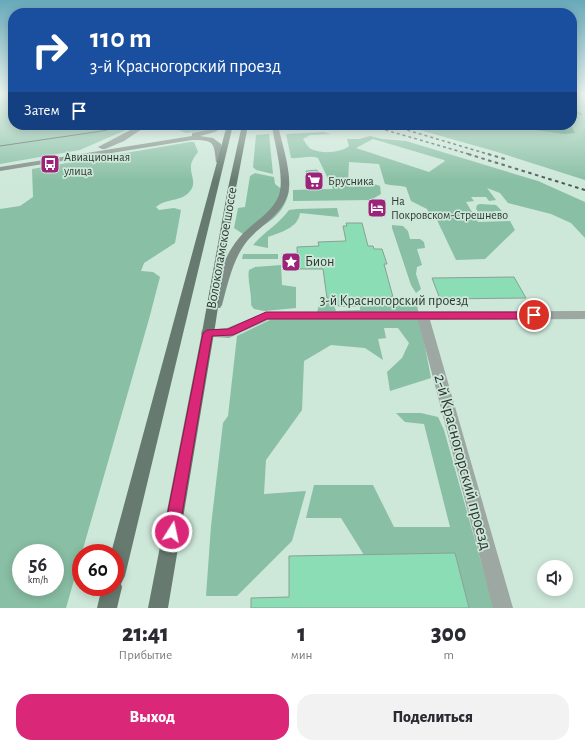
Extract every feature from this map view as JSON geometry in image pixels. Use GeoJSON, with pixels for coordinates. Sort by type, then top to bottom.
{"type":"FeatureCollection","features":[{"type":"Feature","properties":{"kind":"main road"},"geometry":{"type":"LineString","coordinates":[[68,157],[102,147],[135,130]]}},
{"type":"Feature","properties":{"kind":"main road"},"geometry":{"type":"LineString","coordinates":[[175,140],[215,130]]}},
{"type":"Feature","properties":{"kind":"main road","name":"Волоколамское шоссе"},"geometry":{"type":"LineString","coordinates":[[123,544],[229,130]]}},
{"type":"Feature","properties":{"kind":"main road","name":"Волоколамское шоссе"},"geometry":{"type":"LineString","coordinates":[[158,608],[232,188],[244,130]]}},
{"type":"Feature","properties":{"kind":"main road"},"geometry":{"type":"LineString","coordinates":[[208,330],[231,259],[239,244],[251,230],[270,215],[283,194],[284,182],[276,130]]}},
{"type":"Feature","properties":{"kind":"main road"},"geometry":{"type":"LineString","coordinates":[[121,138],[122,144],[130,147]]}},
{"type":"Feature","properties":{"kind":"main road"},"geometry":{"type":"LineString","coordinates":[[0,168],[175,140],[200,138],[214,142],[219,149],[220,162]]}},
{"type":"Feature","properties":{"kind":"main road"},"geometry":{"type":"LineString","coordinates":[[107,608],[110,596]]}},
{"type":"Feature","properties":{"kind":"street","name":"3-й Красногорский проезд"},"geometry":{"type":"LineString","coordinates":[[208,330],[229,333],[266,316],[585,315]]}},
{"type":"Feature","properties":{"kind":"street","name":"2-й Красногорский проезд"},"geometry":{"type":"LineString","coordinates":[[423,316],[503,608]]}},
{"type":"Feature","properties":{"kind":"shaded area"},"geometry":{"type":"Polygon","coordinates":[[[0,123],[8,123],[8,130],[126,130],[80,150],[0,164],[0,123]]]}},
{"type":"Feature","properties":{"kind":"shaded area"},"geometry":{"type":"Polygon","coordinates":[[[577,123],[585,123],[585,180],[494,151],[420,130],[577,130],[577,123]]]}},
{"type":"Feature","properties":{"kind":"shaded area"},"geometry":{"type":"Polygon","coordinates":[[[178,130],[206,130],[186,133],[178,130]]]}},
{"type":"Feature","properties":{"kind":"shaded area"},"geometry":{"type":"Polygon","coordinates":[[[535,130],[574,130],[575,133],[565,134],[535,130]]]}},
{"type":"Feature","properties":{"kind":"shaded area"},"geometry":{"type":"Polygon","coordinates":[[[323,132],[331,134],[310,135],[303,139],[311,149],[320,152],[341,150],[349,146],[347,139],[359,139],[370,136],[382,139],[406,141],[538,181],[585,202],[585,238],[571,223],[551,214],[508,203],[500,193],[487,188],[496,200],[489,201],[486,197],[471,197],[474,201],[466,202],[478,222],[510,221],[515,230],[485,259],[456,260],[437,220],[432,220],[427,209],[411,201],[406,187],[385,184],[379,164],[349,162],[348,182],[374,184],[380,186],[381,194],[371,200],[293,201],[293,190],[333,189],[318,158],[291,158],[286,134],[323,132]],[[373,139],[356,148],[429,172],[445,161],[373,139]]]}},
{"type":"Feature","properties":{"kind":"shaded area"},"geometry":{"type":"Polygon","coordinates":[[[269,134],[273,174],[256,170],[253,167],[256,135],[269,134]]]}},
{"type":"Feature","properties":{"kind":"shaded area"},"geometry":{"type":"Polygon","coordinates":[[[190,142],[194,142],[198,152],[191,164],[193,185],[190,191],[183,197],[164,202],[156,207],[159,210],[174,208],[181,210],[175,243],[144,263],[141,271],[153,272],[160,277],[84,544],[72,544],[72,587],[66,608],[0,608],[0,209],[20,206],[33,197],[32,169],[190,142]]]}},
{"type":"Feature","properties":{"kind":"shaded area"},"geometry":{"type":"Polygon","coordinates":[[[255,173],[274,177],[275,184],[280,188],[289,189],[284,206],[274,218],[259,228],[243,234],[234,228],[238,208],[245,207],[250,176],[255,173]]]}},
{"type":"Feature","properties":{"kind":"shaded area"},"geometry":{"type":"Polygon","coordinates":[[[477,205],[496,205],[502,211],[494,211],[498,217],[506,218],[493,219],[485,217],[476,209],[477,205]]]}},
{"type":"Feature","properties":{"kind":"shaded area"},"geometry":{"type":"Polygon","coordinates":[[[337,208],[339,217],[300,213],[296,222],[288,229],[268,237],[268,248],[253,245],[281,220],[289,210],[337,208]]]}},
{"type":"Feature","properties":{"kind":"shaded area"},"geometry":{"type":"Polygon","coordinates":[[[392,225],[403,226],[408,231],[410,239],[420,239],[424,242],[425,248],[417,249],[422,265],[417,267],[416,274],[421,289],[416,293],[411,285],[392,225]]]}},
{"type":"Feature","properties":{"kind":"shaded area"},"geometry":{"type":"Polygon","coordinates":[[[243,254],[278,254],[278,259],[242,259],[243,254]]]}},
{"type":"Feature","properties":{"kind":"shaded area"},"geometry":{"type":"Polygon","coordinates":[[[281,265],[282,285],[296,287],[296,308],[264,311],[254,309],[251,305],[249,270],[255,267],[281,265]]]}},
{"type":"Feature","properties":{"kind":"shaded area"},"geometry":{"type":"Polygon","coordinates":[[[401,301],[417,305],[431,378],[390,391],[387,372],[402,358],[409,343],[398,328],[384,328],[386,338],[378,339],[383,360],[365,348],[331,345],[304,361],[302,410],[266,460],[264,494],[306,491],[292,541],[237,596],[206,596],[211,526],[223,423],[228,416],[237,336],[272,319],[315,319],[320,302],[333,303],[336,311],[360,310],[360,304],[401,301]]]}},
{"type":"Feature","properties":{"kind":"shaded area"},"geometry":{"type":"Polygon","coordinates":[[[396,413],[421,413],[438,417],[444,430],[494,608],[469,608],[455,553],[364,555],[341,518],[306,518],[314,485],[373,485],[394,527],[450,527],[424,424],[405,422],[396,413]]]}},
{"type":"Feature","properties":{"kind":"building"},"geometry":{"type":"Polygon","coordinates":[[[317,170],[322,184],[310,185],[306,171],[317,170]]]}},
{"type":"Feature","properties":{"kind":"building"},"geometry":{"type":"Polygon","coordinates":[[[346,223],[362,223],[368,246],[373,246],[374,249],[382,249],[387,264],[384,264],[393,297],[354,298],[356,306],[338,306],[336,298],[327,298],[323,269],[298,269],[297,247],[319,246],[318,242],[346,241],[343,226],[347,226],[346,223]]]}},
{"type":"Feature","properties":{"kind":"building"},"geometry":{"type":"Polygon","coordinates":[[[514,277],[526,298],[440,299],[432,278],[514,277]]]}},
{"type":"Feature","properties":{"kind":"building"},"geometry":{"type":"Polygon","coordinates":[[[455,553],[469,608],[251,608],[251,598],[289,597],[289,556],[455,553]]]}},
{"type":"Feature","properties":{"kind":"tram line"},"geometry":{"type":"LineString","coordinates":[[0,146],[107,130]]}},
{"type":"Feature","properties":{"kind":"railway"},"geometry":{"type":"LineString","coordinates":[[385,130],[472,155]]}},
{"type":"Feature","properties":{"kind":"railway"},"geometry":{"type":"LineString","coordinates":[[407,130],[491,155]]}},
{"type":"Feature","properties":{"kind":"railway"},"geometry":{"type":"LineString","coordinates":[[468,154],[585,190]]}},
{"type":"Feature","properties":{"kind":"railway"},"geometry":{"type":"LineString","coordinates":[[488,154],[505,159]]}},
{"type":"Feature","properties":{"kind":"place","name":"Авиационная улица"},"geometry":{"type":"Point","coordinates":[50,164]}},
{"type":"Feature","properties":{"kind":"place","name":"Брусника"},"geometry":{"type":"Point","coordinates":[314,181]}},
{"type":"Feature","properties":{"kind":"place","name":"На Покровском-Стрешнево"},"geometry":{"type":"Point","coordinates":[377,208]}},
{"type":"Feature","properties":{"kind":"place","name":"Бион"},"geometry":{"type":"Point","coordinates":[291,262]}},
{"type":"Feature","properties":{"kind":"route"},"geometry":{"type":"LineString","coordinates":[[172,532],[207,333],[229,333],[266,316],[534,315]]}}]}
